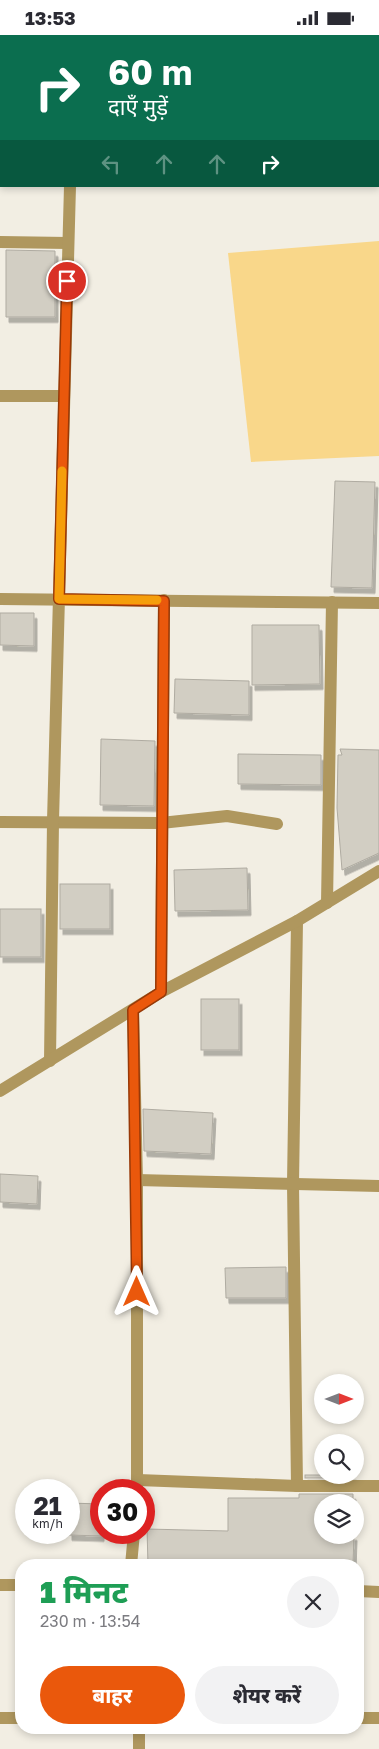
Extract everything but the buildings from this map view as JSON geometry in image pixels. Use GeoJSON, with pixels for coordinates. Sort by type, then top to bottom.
{"type":"FeatureCollection","features":[{"type":"Feature","properties":{"kind":"street"},"geometry":{"type":"LineString","coordinates":[[50,1061],[53,821],[70,187]]}},
{"type":"Feature","properties":{"kind":"street"},"geometry":{"type":"LineString","coordinates":[[0,242],[68,243]]}},
{"type":"Feature","properties":{"kind":"street"},"geometry":{"type":"LineString","coordinates":[[0,396],[64,396]]}},
{"type":"Feature","properties":{"kind":"street"},"geometry":{"type":"LineString","coordinates":[[0,599],[379,603]]}},
{"type":"Feature","properties":{"kind":"street"},"geometry":{"type":"LineString","coordinates":[[161,992],[164,601]]}},
{"type":"Feature","properties":{"kind":"street"},"geometry":{"type":"LineString","coordinates":[[327,903],[332,602]]}},
{"type":"Feature","properties":{"kind":"street"},"geometry":{"type":"LineString","coordinates":[[0,822],[161,823],[227,816],[277,824]]}},
{"type":"Feature","properties":{"kind":"street"},"geometry":{"type":"LineString","coordinates":[[0,1091],[161,992],[297,921],[379,871]]}},
{"type":"Feature","properties":{"kind":"street"},"geometry":{"type":"LineString","coordinates":[[297,921],[294,1184],[297,1486]]}},
{"type":"Feature","properties":{"kind":"street"},"geometry":{"type":"LineString","coordinates":[[133,1010],[137,1180],[138,1479]]}},
{"type":"Feature","properties":{"kind":"street"},"geometry":{"type":"LineString","coordinates":[[137,1180],[379,1186]]}},
{"type":"Feature","properties":{"kind":"street"},"geometry":{"type":"LineString","coordinates":[[155,1485],[379,1486]]}},
{"type":"Feature","properties":{"kind":"street"},"geometry":{"type":"LineString","coordinates":[[132,1559],[133,1544]]}},
{"type":"Feature","properties":{"kind":"street"},"geometry":{"type":"LineString","coordinates":[[0,1585],[15,1585]]}},
{"type":"Feature","properties":{"kind":"street"},"geometry":{"type":"LineString","coordinates":[[364,1591],[379,1592]]}},
{"type":"Feature","properties":{"kind":"street"},"geometry":{"type":"LineString","coordinates":[[0,1718],[15,1718]]}},
{"type":"Feature","properties":{"kind":"street"},"geometry":{"type":"LineString","coordinates":[[364,1718],[379,1718]]}},
{"type":"Feature","properties":{"kind":"street"},"geometry":{"type":"LineString","coordinates":[[139,1734],[139,1749]]}},
{"type":"Feature","properties":{"kind":"shaded area"},"geometry":{"type":"Polygon","coordinates":[[[379,241],[379,456],[251,462],[228,253],[379,241]]]}},
{"type":"Feature","properties":{"kind":"slow traffic"},"geometry":{"type":"LineString","coordinates":[[62,471],[59,599],[157,600]]}},
{"type":"Feature","properties":{"kind":"route"},"geometry":{"type":"LineString","coordinates":[[67,281],[59,599],[164,601],[161,992],[133,1010],[137,1180],[137,1292]]}}]}
